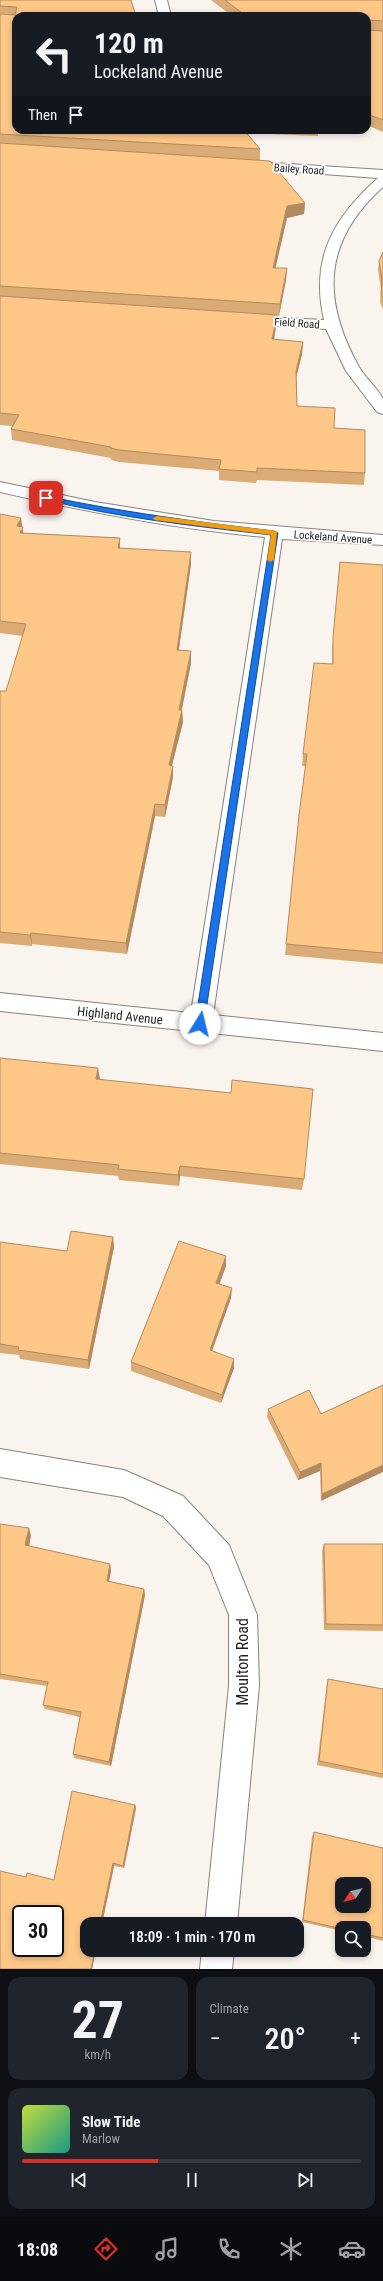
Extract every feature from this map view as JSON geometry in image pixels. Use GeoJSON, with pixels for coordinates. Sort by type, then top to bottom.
{"type":"FeatureCollection","features":[{"type":"Feature","properties":{"kind":"street"},"geometry":{"type":"LineString","coordinates":[[161,0],[164,12]]}},
{"type":"Feature","properties":{"kind":"street","name":"Bailey Road"},"geometry":{"type":"LineString","coordinates":[[231,164],[383,174]]}},
{"type":"Feature","properties":{"kind":"street"},"geometry":{"type":"LineString","coordinates":[[383,180],[360,201],[338,232],[328,258],[327,290],[331,326],[344,358],[368,393],[383,409]]}},
{"type":"Feature","properties":{"kind":"street","name":"Field Road"},"geometry":{"type":"LineString","coordinates":[[228,319],[331,326]]}},
{"type":"Feature","properties":{"kind":"street","name":"Lockeland Avenue"},"geometry":{"type":"LineString","coordinates":[[0,488],[92,508],[191,524],[274,533],[383,540]]}},
{"type":"Feature","properties":{"kind":"street"},"geometry":{"type":"LineString","coordinates":[[200,1024],[274,533]]}},
{"type":"Feature","properties":{"kind":"street","name":"Highland Avenue"},"geometry":{"type":"LineString","coordinates":[[0,1002],[383,1042]]}},
{"type":"Feature","properties":{"kind":"street","name":"Moulton Road"},"geometry":{"type":"LineString","coordinates":[[0,1463],[124,1484],[173,1506],[219,1555],[243,1615],[244,1686],[222,1917]]}},
{"type":"Feature","properties":{"kind":"street"},"geometry":{"type":"LineString","coordinates":[[216,1969],[217,1957]]}},
{"type":"Feature","properties":{"kind":"building"},"geometry":{"type":"Polygon","coordinates":[[[0,0],[131,0],[135,12],[16,12],[17,7],[0,6],[0,0]]]}},
{"type":"Feature","properties":{"kind":"building"},"geometry":{"type":"Polygon","coordinates":[[[225,0],[383,0],[383,21],[371,20],[371,12],[241,12],[225,0]]]}},
{"type":"Feature","properties":{"kind":"building"},"geometry":{"type":"Polygon","coordinates":[[[0,14],[12,15],[12,134],[247,134],[260,149],[0,134],[0,14]]]}},
{"type":"Feature","properties":{"kind":"building"},"geometry":{"type":"Polygon","coordinates":[[[371,30],[383,31],[383,120],[371,116],[371,30]]]}},
{"type":"Feature","properties":{"kind":"building"},"geometry":{"type":"Polygon","coordinates":[[[0,143],[270,161],[305,203],[287,206],[273,268],[287,268],[280,304],[0,286],[0,143]]]}},
{"type":"Feature","properties":{"kind":"building"},"geometry":{"type":"Polygon","coordinates":[[[383,252],[383,298],[381,294],[382,279],[379,261],[383,252]]]}},
{"type":"Feature","properties":{"kind":"building"},"geometry":{"type":"Polygon","coordinates":[[[0,296],[277,315],[272,339],[303,342],[296,371],[297,406],[335,408],[334,428],[365,430],[365,473],[257,468],[257,472],[219,469],[221,460],[119,450],[111,447],[11,429],[19,415],[0,413],[0,296]]]}},
{"type":"Feature","properties":{"kind":"building"},"geometry":{"type":"Polygon","coordinates":[[[0,514],[21,518],[17,526],[23,527],[20,533],[120,538],[118,548],[191,552],[177,650],[191,651],[179,710],[182,710],[169,765],[173,766],[165,805],[155,804],[126,943],[31,933],[30,935],[0,932],[0,691],[6,691],[26,624],[0,621],[0,514]]]}},
{"type":"Feature","properties":{"kind":"building"},"geometry":{"type":"Polygon","coordinates":[[[340,562],[383,565],[383,953],[286,944],[299,815],[307,754],[303,754],[314,663],[333,664],[333,637],[340,562]]]}},
{"type":"Feature","properties":{"kind":"building"},"geometry":{"type":"Polygon","coordinates":[[[0,1058],[98,1068],[96,1079],[231,1093],[232,1080],[313,1089],[304,1179],[180,1166],[178,1175],[118,1169],[119,1165],[0,1153],[0,1058]]]}},
{"type":"Feature","properties":{"kind":"building"},"geometry":{"type":"Polygon","coordinates":[[[71,1231],[113,1237],[88,1360],[18,1350],[19,1347],[0,1344],[0,1242],[67,1251],[71,1231]]]}},
{"type":"Feature","properties":{"kind":"building"},"geometry":{"type":"Polygon","coordinates":[[[179,1241],[226,1256],[216,1283],[232,1288],[210,1350],[234,1359],[222,1395],[131,1362],[179,1241]]]}},
{"type":"Feature","properties":{"kind":"building"},"geometry":{"type":"Polygon","coordinates":[[[383,1385],[383,1465],[322,1494],[321,1463],[300,1472],[268,1409],[309,1390],[321,1414],[383,1385]]]}},
{"type":"Feature","properties":{"kind":"building"},"geometry":{"type":"Polygon","coordinates":[[[0,1524],[29,1528],[25,1545],[110,1564],[107,1581],[144,1589],[109,1762],[73,1754],[81,1712],[43,1705],[48,1682],[0,1674],[0,1524]]]}},
{"type":"Feature","properties":{"kind":"building"},"geometry":{"type":"Polygon","coordinates":[[[324,1544],[383,1544],[383,1625],[326,1624],[324,1544]]]}},
{"type":"Feature","properties":{"kind":"building"},"geometry":{"type":"Polygon","coordinates":[[[328,1679],[383,1689],[383,1774],[319,1761],[328,1679]]]}},
{"type":"Feature","properties":{"kind":"building"},"geometry":{"type":"Polygon","coordinates":[[[72,1791],[135,1805],[123,1866],[113,1863],[101,1917],[80,1917],[80,1957],[94,1957],[91,1969],[0,1969],[0,1871],[26,1877],[27,1873],[54,1880],[72,1791]]]}},
{"type":"Feature","properties":{"kind":"building"},"geometry":{"type":"Polygon","coordinates":[[[314,1832],[383,1848],[383,1938],[371,1935],[371,1921],[335,1921],[335,1927],[304,1920],[314,1832]]]}},
{"type":"Feature","properties":{"kind":"slow traffic"},"geometry":{"type":"LineString","coordinates":[[157,518],[191,524],[274,533],[270,560]]}},
{"type":"Feature","properties":{"kind":"route"},"geometry":{"type":"LineString","coordinates":[[46,498],[92,508],[191,524],[274,533],[200,1024]]}}]}
